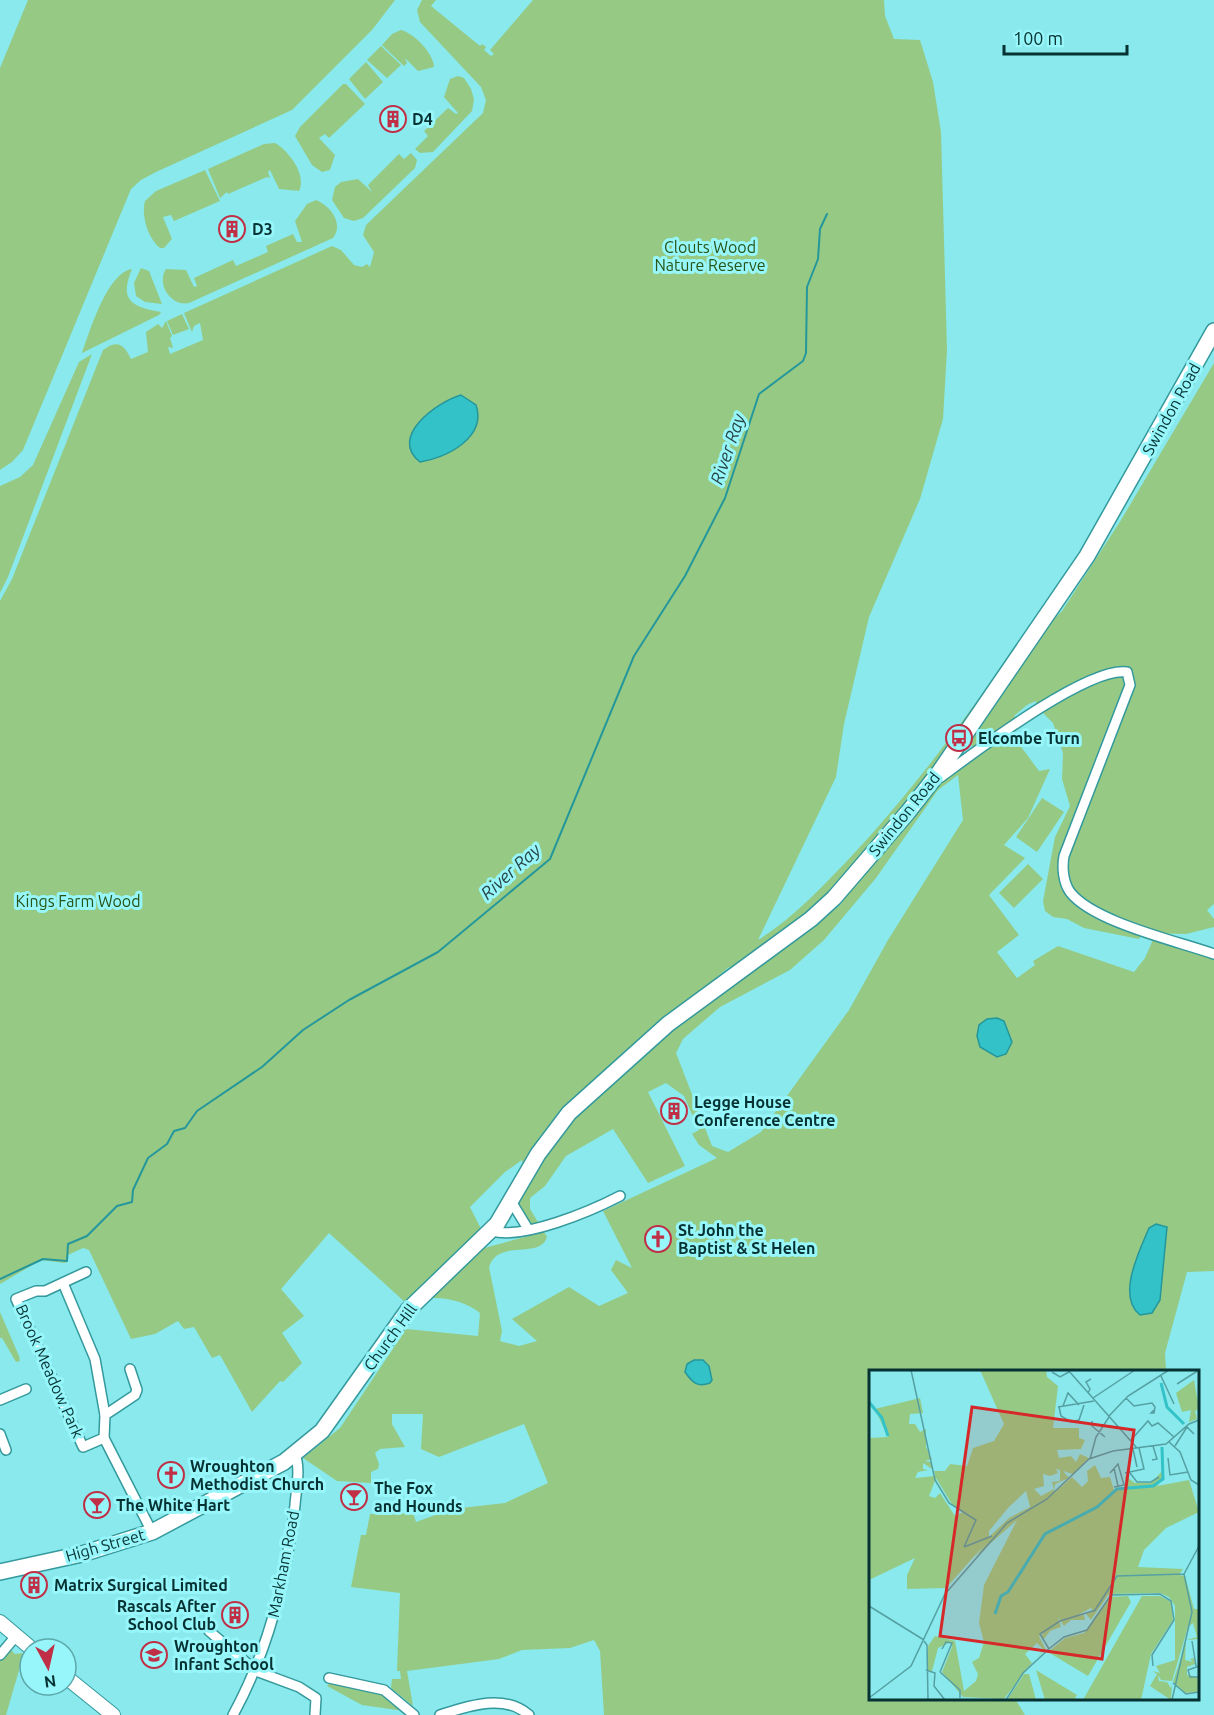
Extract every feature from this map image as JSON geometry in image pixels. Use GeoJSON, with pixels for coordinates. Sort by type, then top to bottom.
{"type":"FeatureCollection","features":[{"type":"Feature","properties":{"kind":"main road","name":"Swindon Road"},"geometry":{"type":"LineString","coordinates":[[503,1216],[555,1128],[589,1092],[708,993],[811,919],[853,876],[930,784],[1052,610],[1106,525],[1214,332]]}},
{"type":"Feature","properties":{"kind":"main road","name":"Church Hill"},"geometry":{"type":"LineString","coordinates":[[297,1459],[337,1413],[413,1304],[492,1231],[503,1216]]}},
{"type":"Feature","properties":{"kind":"main road","name":"High Street"},"geometry":{"type":"LineString","coordinates":[[0,1572],[82,1554],[152,1532],[297,1459]]}},
{"type":"Feature","properties":{"kind":"main road"},"geometry":{"type":"LineString","coordinates":[[0,1623],[16,1636]]}},
{"type":"Feature","properties":{"kind":"main road"},"geometry":{"type":"LineString","coordinates":[[78,1687],[113,1715]]}},
{"type":"Feature","properties":{"kind":"street"},"geometry":{"type":"LineString","coordinates":[[930,784],[1043,705],[1090,682],[1117,672],[1128,672],[1130,685],[1064,856],[1065,884],[1077,899],[1111,918],[1214,954]]}},
{"type":"Feature","properties":{"kind":"street"},"geometry":{"type":"LineString","coordinates":[[962,740],[974,753]]}},
{"type":"Feature","properties":{"kind":"street"},"geometry":{"type":"LineString","coordinates":[[492,1231],[502,1234],[528,1229],[579,1213],[620,1196]]}},
{"type":"Feature","properties":{"kind":"street"},"geometry":{"type":"LineString","coordinates":[[511,1201],[528,1229]]}},
{"type":"Feature","properties":{"kind":"street","name":"Brook Meadow Park"},"geometry":{"type":"LineString","coordinates":[[63,1283],[95,1359],[105,1415],[104,1438],[83,1447],[16,1299],[36,1291],[45,1291],[86,1272]]}},
{"type":"Feature","properties":{"kind":"street","name":"Brook Meadow Park"},"geometry":{"type":"LineString","coordinates":[[105,1415],[135,1395],[138,1390],[130,1368]]}},
{"type":"Feature","properties":{"kind":"street"},"geometry":{"type":"LineString","coordinates":[[0,1401],[26,1389]]}},
{"type":"Feature","properties":{"kind":"street"},"geometry":{"type":"LineString","coordinates":[[0,1434],[6,1450]]}},
{"type":"Feature","properties":{"kind":"street"},"geometry":{"type":"LineString","coordinates":[[104,1438],[152,1532]]}},
{"type":"Feature","properties":{"kind":"street","name":"Markham Road"},"geometry":{"type":"LineString","coordinates":[[233,1715],[256,1671],[283,1583],[292,1533],[297,1459]]}},
{"type":"Feature","properties":{"kind":"street"},"geometry":{"type":"LineString","coordinates":[[209,1631],[256,1671],[299,1687],[316,1698],[315,1715]]}},
{"type":"Feature","properties":{"kind":"street"},"geometry":{"type":"LineString","coordinates":[[0,1655],[16,1636]]}},
{"type":"Feature","properties":{"kind":"street"},"geometry":{"type":"LineString","coordinates":[[329,1678],[384,1690],[414,1715]]}},
{"type":"Feature","properties":{"kind":"street"},"geometry":{"type":"LineString","coordinates":[[440,1715],[500,1702],[515,1705],[529,1715]]}},
{"type":"Feature","properties":{"kind":"green space"},"geometry":{"type":"Polygon","coordinates":[[[28,0],[395,0],[372,30],[292,110],[156,172],[141,180],[131,189],[23,450],[12,462],[0,470],[0,68],[28,0]]]}},
{"type":"Feature","properties":{"kind":"green space"},"geometry":{"type":"Polygon","coordinates":[[[422,0],[436,0],[431,6],[480,46],[482,44],[486,47],[484,50],[491,56],[494,54],[490,50],[533,0],[884,0],[885,16],[894,39],[920,40],[933,82],[941,132],[947,350],[943,419],[920,499],[869,617],[844,724],[836,777],[758,940],[805,904],[898,804],[992,681],[1036,617],[1039,622],[886,835],[804,918],[731,970],[729,967],[570,1102],[576,1112],[637,1056],[736,979],[797,939],[840,905],[946,768],[973,748],[968,738],[1044,629],[1062,611],[1121,520],[1214,363],[1214,904],[1207,910],[1214,919],[1214,927],[1186,934],[1143,933],[1139,939],[1084,928],[1067,919],[1053,917],[1045,911],[1043,901],[1055,837],[1070,806],[1062,779],[1063,753],[1053,723],[1036,706],[1036,701],[1014,716],[1026,723],[1005,739],[1019,744],[1039,771],[1050,769],[1028,818],[1004,845],[1025,858],[989,895],[1019,935],[997,952],[1017,978],[1035,965],[1033,961],[1058,946],[1134,972],[1145,958],[1155,935],[1214,954],[1214,1271],[1187,1272],[1165,1353],[1166,1370],[869,1370],[869,1700],[1016,1700],[1025,1715],[604,1715],[600,1651],[594,1640],[570,1648],[522,1650],[499,1659],[407,1671],[413,1706],[391,1688],[392,1679],[401,1679],[400,1671],[397,1671],[400,1593],[351,1587],[361,1535],[366,1535],[370,1514],[405,1513],[412,1509],[416,1522],[452,1509],[505,1503],[548,1483],[524,1424],[439,1457],[421,1449],[423,1414],[392,1414],[392,1424],[405,1447],[380,1449],[375,1453],[379,1464],[378,1469],[371,1472],[371,1483],[337,1481],[303,1458],[340,1428],[406,1329],[478,1336],[480,1313],[456,1301],[430,1298],[481,1249],[528,1236],[527,1221],[517,1200],[523,1170],[522,1160],[505,1172],[470,1207],[481,1229],[407,1304],[329,1233],[281,1289],[304,1316],[282,1333],[302,1363],[283,1382],[280,1381],[252,1412],[220,1355],[212,1358],[194,1327],[184,1329],[178,1321],[155,1334],[131,1339],[89,1250],[83,1248],[68,1255],[65,1263],[41,1260],[0,1284],[0,601],[12,579],[103,350],[117,344],[126,350],[131,359],[148,352],[146,332],[158,324],[162,328],[166,321],[172,336],[170,338],[173,348],[168,347],[170,354],[203,340],[200,323],[194,326],[192,332],[184,313],[332,246],[341,250],[354,265],[362,267],[367,264],[370,267],[374,252],[363,235],[366,225],[483,113],[486,100],[481,87],[420,22],[417,10],[422,0]],[[958,775],[938,790],[876,878],[824,940],[790,970],[720,1007],[683,1039],[676,1053],[712,1146],[728,1152],[761,1132],[849,1010],[888,940],[963,820],[958,775]],[[666,1083],[648,1092],[685,1166],[648,1183],[613,1129],[566,1156],[545,1186],[530,1198],[530,1209],[547,1237],[543,1244],[501,1253],[494,1258],[489,1267],[502,1331],[500,1341],[519,1346],[537,1341],[512,1319],[569,1287],[599,1306],[628,1293],[611,1270],[616,1260],[632,1268],[603,1211],[717,1158],[699,1145],[692,1134],[699,1130],[684,1096],[666,1083]]]}},
{"type":"Feature","properties":{"kind":"green space"},"geometry":{"type":"Polygon","coordinates":[[[401,30],[412,35],[422,45],[431,56],[434,67],[418,71],[405,58],[407,63],[404,66],[382,45],[392,34],[401,30]]]}},
{"type":"Feature","properties":{"kind":"green space"},"geometry":{"type":"Polygon","coordinates":[[[381,46],[401,65],[387,78],[367,60],[381,46]]]}},
{"type":"Feature","properties":{"kind":"green space"},"geometry":{"type":"Polygon","coordinates":[[[366,62],[383,82],[365,99],[349,79],[366,62]]]}},
{"type":"Feature","properties":{"kind":"green space"},"geometry":{"type":"Polygon","coordinates":[[[458,76],[464,78],[471,89],[474,99],[472,111],[433,152],[420,153],[415,149],[428,136],[424,131],[448,108],[458,113],[444,97],[450,79],[458,76]]]}},
{"type":"Feature","properties":{"kind":"green space"},"geometry":{"type":"Polygon","coordinates":[[[343,84],[346,84],[365,104],[329,138],[325,134],[319,138],[335,155],[330,170],[322,172],[312,165],[295,136],[300,127],[343,84]]]}},
{"type":"Feature","properties":{"kind":"green space"},"geometry":{"type":"Polygon","coordinates":[[[275,143],[291,157],[299,171],[301,185],[299,191],[279,189],[270,170],[268,172],[270,178],[267,177],[228,194],[227,192],[220,198],[208,169],[264,144],[275,143]]]}},
{"type":"Feature","properties":{"kind":"green space"},"geometry":{"type":"Polygon","coordinates":[[[411,153],[417,160],[415,168],[363,218],[354,221],[344,218],[332,200],[335,187],[341,182],[358,179],[372,192],[368,185],[399,154],[404,159],[411,153]]]}},
{"type":"Feature","properties":{"kind":"green space"},"geometry":{"type":"Polygon","coordinates":[[[205,170],[220,201],[174,221],[171,215],[163,217],[172,239],[164,248],[160,248],[152,239],[146,226],[145,201],[156,191],[205,170]]]}},
{"type":"Feature","properties":{"kind":"green space"},"geometry":{"type":"Polygon","coordinates":[[[316,200],[327,206],[334,216],[337,227],[333,238],[189,303],[176,301],[167,293],[163,281],[166,269],[186,270],[194,287],[197,286],[194,278],[233,260],[236,266],[268,252],[266,246],[293,234],[297,242],[302,242],[295,221],[307,204],[316,200]]]}},
{"type":"Feature","properties":{"kind":"green space"},"geometry":{"type":"Polygon","coordinates":[[[141,268],[149,271],[162,304],[145,302],[136,296],[134,283],[141,268]]]}},
{"type":"Feature","properties":{"kind":"green space"},"geometry":{"type":"Polygon","coordinates":[[[132,269],[127,288],[130,300],[142,308],[161,312],[82,353],[107,292],[123,273],[132,269]]]}},
{"type":"Feature","properties":{"kind":"green space"},"geometry":{"type":"Polygon","coordinates":[[[182,314],[189,329],[173,335],[167,321],[182,314]]]}},
{"type":"Feature","properties":{"kind":"green space"},"geometry":{"type":"Polygon","coordinates":[[[92,354],[0,593],[0,486],[20,477],[33,465],[79,362],[92,354]]]}},
{"type":"Feature","properties":{"kind":"green space"},"geometry":{"type":"Polygon","coordinates":[[[1042,798],[1064,812],[1037,852],[1016,837],[1042,798]]]}},
{"type":"Feature","properties":{"kind":"green space"},"geometry":{"type":"Polygon","coordinates":[[[1028,864],[1043,879],[1014,908],[999,893],[1028,864]]]}},
{"type":"Feature","properties":{"kind":"green space"},"geometry":{"type":"Polygon","coordinates":[[[0,1312],[20,1361],[16,1362],[0,1338],[0,1312]]]}},
{"type":"Feature","properties":{"kind":"green space"},"geometry":{"type":"Polygon","coordinates":[[[10,1649],[18,1654],[18,1674],[6,1715],[0,1715],[0,1658],[10,1649]]]}},
{"type":"Feature","properties":{"kind":"green space"},"geometry":{"type":"Polygon","coordinates":[[[330,1683],[379,1692],[404,1711],[362,1705],[327,1686],[330,1683]]]}},
{"type":"Feature","properties":{"kind":"water"},"geometry":{"type":"Polygon","coordinates":[[[461,395],[476,405],[478,416],[476,427],[462,444],[452,451],[420,462],[412,452],[410,442],[413,432],[429,413],[461,395]]]}},
{"type":"Feature","properties":{"kind":"water"},"geometry":{"type":"Polygon","coordinates":[[[997,1018],[1004,1021],[1012,1042],[1006,1054],[997,1057],[980,1047],[977,1036],[979,1025],[987,1019],[997,1018]]]}},
{"type":"Feature","properties":{"kind":"water"},"geometry":{"type":"Polygon","coordinates":[[[1156,1224],[1167,1227],[1160,1300],[1152,1313],[1140,1315],[1133,1307],[1130,1296],[1132,1273],[1149,1228],[1156,1224]]]}},
{"type":"Feature","properties":{"kind":"water"},"geometry":{"type":"Polygon","coordinates":[[[694,1360],[703,1360],[709,1366],[712,1380],[710,1383],[702,1385],[695,1383],[685,1372],[687,1364],[694,1360]]]}},
{"type":"Feature","properties":{"kind":"waterway","name":"River Ray"},"geometry":{"type":"LineString","coordinates":[[0,1279],[43,1259],[67,1261],[68,1244],[87,1236],[117,1206],[132,1202],[133,1190],[148,1158],[167,1144],[174,1131],[185,1128],[197,1111],[262,1067],[303,1030],[349,1000],[438,952],[550,859],[634,656],[685,576],[725,498],[759,394],[803,361],[806,353],[807,287],[818,259],[820,229],[827,214]]}},
{"type":"Feature","properties":{"kind":"place","name":"D4"},"geometry":{"type":"Point","coordinates":[393,119]}},
{"type":"Feature","properties":{"kind":"place","name":"D3"},"geometry":{"type":"Point","coordinates":[232,229]}},
{"type":"Feature","properties":{"kind":"place","name":"Elcombe Turn"},"geometry":{"type":"Point","coordinates":[959,738]}},
{"type":"Feature","properties":{"kind":"place","name":"Legge House Conference Centre"},"geometry":{"type":"Point","coordinates":[674,1111]}},
{"type":"Feature","properties":{"kind":"place","name":"St John the Baptist & St Helen"},"geometry":{"type":"Point","coordinates":[658,1239]}},
{"type":"Feature","properties":{"kind":"place","name":"Wroughton Methodist Church"},"geometry":{"type":"Point","coordinates":[171,1475]}},
{"type":"Feature","properties":{"kind":"place","name":"The Fox and Hounds"},"geometry":{"type":"Point","coordinates":[354,1497]}},
{"type":"Feature","properties":{"kind":"place","name":"The White Hart"},"geometry":{"type":"Point","coordinates":[97,1505]}},
{"type":"Feature","properties":{"kind":"place","name":"Matrix Surgical Limited"},"geometry":{"type":"Point","coordinates":[34,1585]}},
{"type":"Feature","properties":{"kind":"place","name":"Rascals After School Club"},"geometry":{"type":"Point","coordinates":[235,1615]}},
{"type":"Feature","properties":{"kind":"place","name":"Wroughton Infant School"},"geometry":{"type":"Point","coordinates":[154,1655]}},
{"type":"Feature","properties":{"kind":"park label","name":"Clouts Wood Nature Reserve"},"geometry":{"type":"Point","coordinates":[710,256]}},
{"type":"Feature","properties":{"kind":"park label","name":"Kings Farm Wood"},"geometry":{"type":"Point","coordinates":[78,901]}}]}
